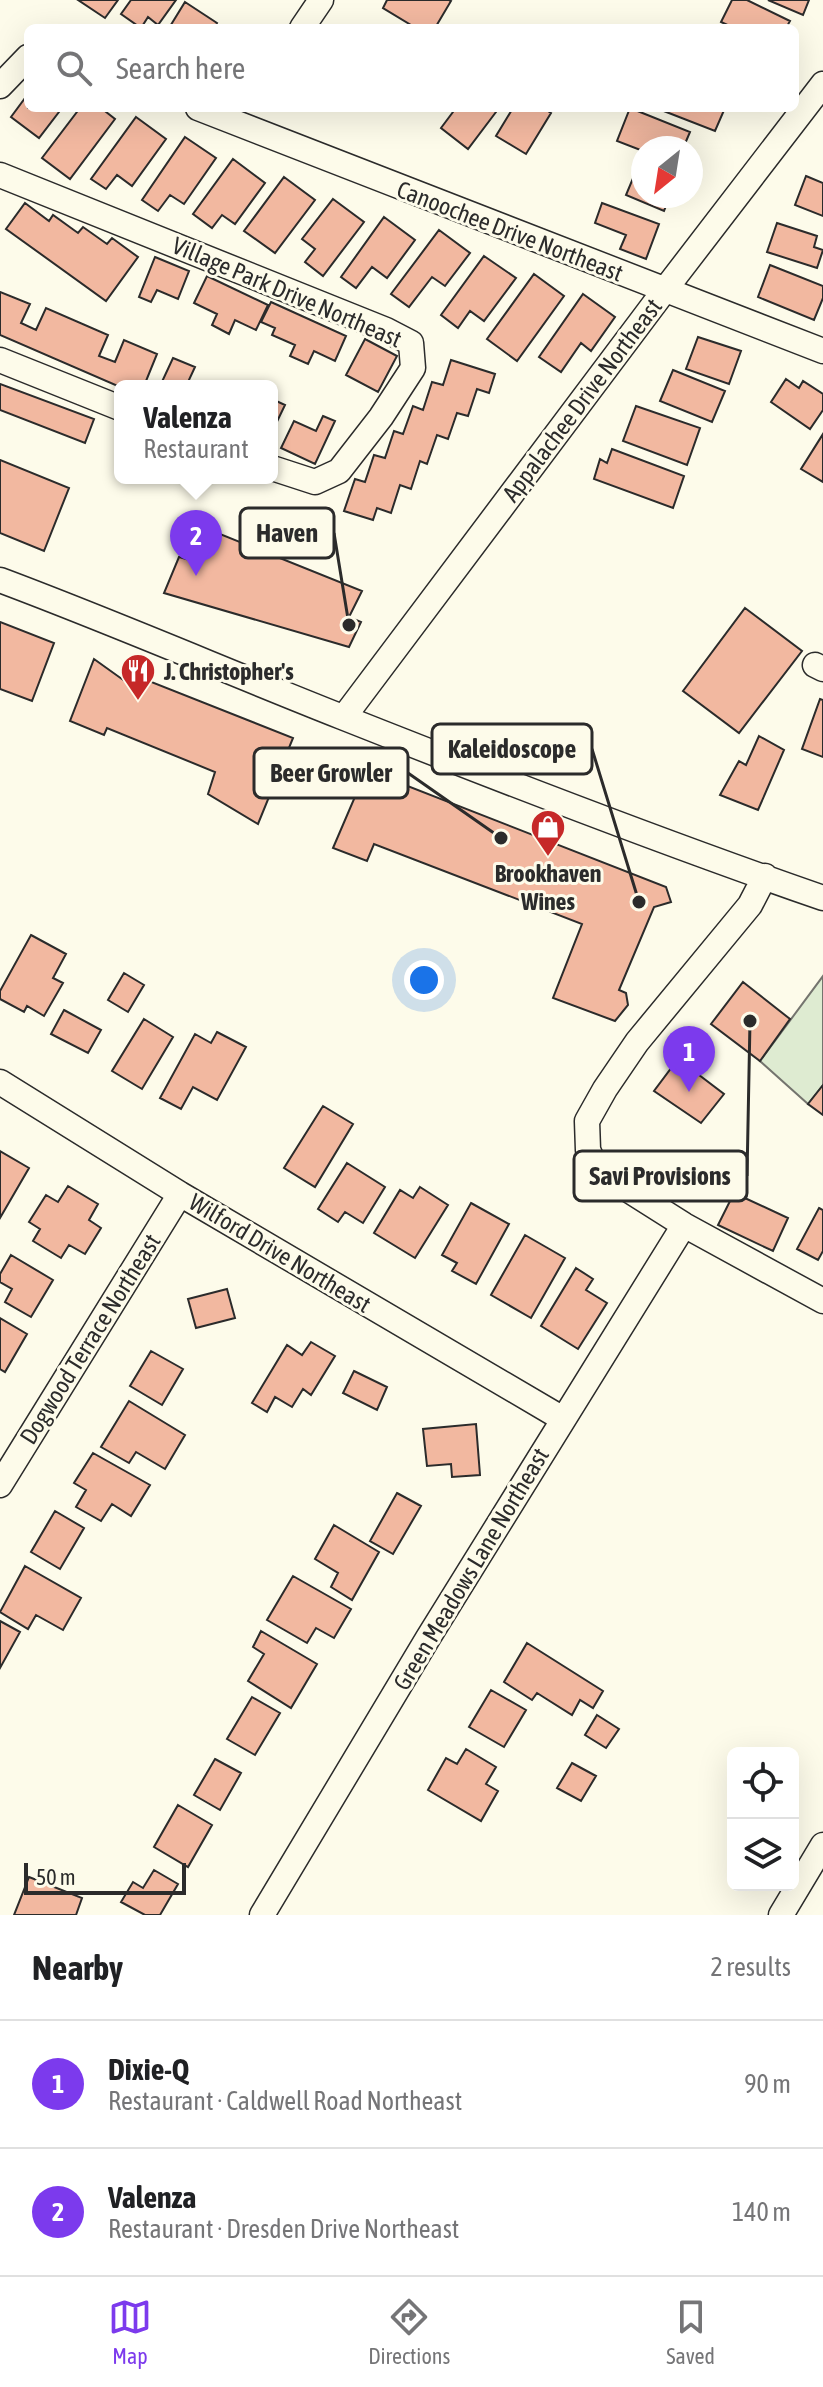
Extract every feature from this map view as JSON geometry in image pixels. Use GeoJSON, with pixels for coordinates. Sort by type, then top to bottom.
{"type":"FeatureCollection","features":[{"type":"Feature","properties":{"kind":"street"},"geometry":{"type":"LineString","coordinates":[[305,24],[321,0]]}},
{"type":"Feature","properties":{"kind":"street"},"geometry":{"type":"LineString","coordinates":[[0,86],[24,61]]}},
{"type":"Feature","properties":{"kind":"street","name":"Appalachee Drive Northeast"},"geometry":{"type":"LineString","coordinates":[[344,717],[823,84]]}},
{"type":"Feature","properties":{"kind":"street","name":"Canoochee Drive Northeast"},"geometry":{"type":"LineString","coordinates":[[220,112],[241,116],[664,291],[823,351]]}},
{"type":"Feature","properties":{"kind":"street","name":"Village Park Drive Northeast"},"geometry":{"type":"LineString","coordinates":[[0,175],[386,330],[411,343],[413,368],[381,417],[339,471],[315,482],[278,470]]}},
{"type":"Feature","properties":{"kind":"street"},"geometry":{"type":"LineString","coordinates":[[0,360],[114,406]]}},
{"type":"Feature","properties":{"kind":"street"},"geometry":{"type":"LineString","coordinates":[[0,580],[344,717],[823,898]]}},
{"type":"Feature","properties":{"kind":"street"},"geometry":{"type":"LineString","coordinates":[[765,876],[750,905],[637,1042],[587,1121],[588,1150],[597,1170],[684,1225],[823,1301]]}},
{"type":"Feature","properties":{"kind":"street","name":"Wilford Drive Northeast"},"geometry":{"type":"LineString","coordinates":[[0,1082],[180,1194],[563,1419]]}},
{"type":"Feature","properties":{"kind":"street","name":"Dogwood Terrace Northeast"},"geometry":{"type":"LineString","coordinates":[[0,1485],[180,1194]]}},
{"type":"Feature","properties":{"kind":"street","name":"Green Meadows Lane Northeast"},"geometry":{"type":"LineString","coordinates":[[262,1915],[420,1652],[684,1225]]}},
{"type":"Feature","properties":{"kind":"street"},"geometry":{"type":"LineString","coordinates":[[781,1915],[823,1845]]}},
{"type":"Feature","properties":{"kind":"green space"},"geometry":{"type":"Polygon","coordinates":[[[823,976],[823,1085],[808,1104],[760,1061],[823,976]]]}},
{"type":"Feature","properties":{"kind":"building"},"geometry":{"type":"Polygon","coordinates":[[[78,0],[118,0],[105,18],[78,0]]]}},
{"type":"Feature","properties":{"kind":"building"},"geometry":{"type":"Polygon","coordinates":[[[131,0],[176,0],[159,24],[148,17],[144,24],[135,24],[121,14],[131,0]]]}},
{"type":"Feature","properties":{"kind":"building"},"geometry":{"type":"Polygon","coordinates":[[[387,0],[451,1],[437,24],[409,24],[383,8],[387,0]]]}},
{"type":"Feature","properties":{"kind":"building"},"geometry":{"type":"Polygon","coordinates":[[[732,0],[747,0],[790,21],[788,24],[721,22],[732,0]]]}},
{"type":"Feature","properties":{"kind":"building"},"geometry":{"type":"Polygon","coordinates":[[[768,0],[809,0],[803,15],[768,0]]]}},
{"type":"Feature","properties":{"kind":"building"},"geometry":{"type":"Polygon","coordinates":[[[185,2],[217,23],[216,24],[171,24],[185,2]]]}},
{"type":"Feature","properties":{"kind":"building"},"geometry":{"type":"Polygon","coordinates":[[[24,99],[24,112],[59,112],[39,138],[11,117],[24,99]]]}},
{"type":"Feature","properties":{"kind":"building"},"geometry":{"type":"Polygon","coordinates":[[[77,112],[106,112],[115,119],[70,179],[42,158],[77,112]]]}},
{"type":"Feature","properties":{"kind":"building"},"geometry":{"type":"Polygon","coordinates":[[[453,112],[496,112],[468,149],[441,128],[453,112]]]}},
{"type":"Feature","properties":{"kind":"building"},"geometry":{"type":"Polygon","coordinates":[[[511,112],[551,113],[526,154],[496,136],[511,112]]]}},
{"type":"Feature","properties":{"kind":"building"},"geometry":{"type":"Polygon","coordinates":[[[628,112],[640,112],[690,132],[688,136],[631,136],[631,146],[617,141],[628,112]]]}},
{"type":"Feature","properties":{"kind":"building"},"geometry":{"type":"Polygon","coordinates":[[[666,112],[723,112],[715,131],[666,112]]]}},
{"type":"Feature","properties":{"kind":"building"},"geometry":{"type":"Polygon","coordinates":[[[136,117],[166,139],[132,186],[117,175],[106,189],[91,179],[136,117]]]}},
{"type":"Feature","properties":{"kind":"building"},"geometry":{"type":"Polygon","coordinates":[[[185,137],[216,158],[184,204],[170,195],[158,211],[142,200],[185,137]]]}},
{"type":"Feature","properties":{"kind":"building"},"geometry":{"type":"Polygon","coordinates":[[[233,159],[265,183],[235,224],[222,215],[212,228],[193,214],[233,159]]]}},
{"type":"Feature","properties":{"kind":"building"},"geometry":{"type":"Polygon","coordinates":[[[806,176],[823,183],[823,216],[795,205],[806,176]]]}},
{"type":"Feature","properties":{"kind":"building"},"geometry":{"type":"Polygon","coordinates":[[[284,177],[315,200],[275,253],[244,231],[284,177]]]}},
{"type":"Feature","properties":{"kind":"building"},"geometry":{"type":"Polygon","coordinates":[[[333,199],[364,222],[323,276],[305,262],[315,249],[302,239],[333,199]]]}},
{"type":"Feature","properties":{"kind":"building"},"geometry":{"type":"Polygon","coordinates":[[[25,203],[49,221],[53,215],[78,233],[83,227],[107,244],[112,238],[138,257],[106,301],[6,229],[25,203]]]}},
{"type":"Feature","properties":{"kind":"building"},"geometry":{"type":"Polygon","coordinates":[[[602,203],[659,224],[646,259],[620,249],[626,235],[595,223],[602,203]]]}},
{"type":"Feature","properties":{"kind":"building"},"geometry":{"type":"Polygon","coordinates":[[[384,217],[415,240],[387,278],[372,267],[356,288],[341,277],[384,217]]]}},
{"type":"Feature","properties":{"kind":"building"},"geometry":{"type":"Polygon","coordinates":[[[777,223],[817,236],[814,247],[823,250],[817,268],[767,252],[777,223]]]}},
{"type":"Feature","properties":{"kind":"building"},"geometry":{"type":"Polygon","coordinates":[[[439,230],[470,253],[445,286],[432,277],[409,307],[391,294],[439,230]]]}},
{"type":"Feature","properties":{"kind":"building"},"geometry":{"type":"Polygon","coordinates":[[[484,256],[516,278],[484,321],[470,311],[458,328],[441,315],[484,256]]]}},
{"type":"Feature","properties":{"kind":"building"},"geometry":{"type":"Polygon","coordinates":[[[155,257],[189,271],[178,299],[157,290],[151,302],[139,297],[155,257]]]}},
{"type":"Feature","properties":{"kind":"building"},"geometry":{"type":"Polygon","coordinates":[[[770,265],[823,286],[823,298],[814,320],[758,297],[770,265]]]}},
{"type":"Feature","properties":{"kind":"building"},"geometry":{"type":"Polygon","coordinates":[[[534,274],[564,296],[517,361],[487,339],[534,274]]]}},
{"type":"Feature","properties":{"kind":"building"},"geometry":{"type":"Polygon","coordinates":[[[207,276],[268,305],[256,330],[235,320],[229,334],[212,325],[217,314],[194,303],[207,276]]]}},
{"type":"Feature","properties":{"kind":"building"},"geometry":{"type":"Polygon","coordinates":[[[0,292],[30,304],[21,323],[36,330],[46,308],[108,335],[99,356],[115,362],[124,340],[157,354],[146,380],[114,380],[114,384],[0,335],[0,292]]]}},
{"type":"Feature","properties":{"kind":"building"},"geometry":{"type":"Polygon","coordinates":[[[583,294],[615,317],[591,351],[581,343],[561,372],[539,357],[583,294]]]}},
{"type":"Feature","properties":{"kind":"building"},"geometry":{"type":"Polygon","coordinates":[[[271,302],[346,336],[335,361],[314,351],[308,364],[290,356],[295,345],[272,335],[275,328],[261,322],[271,302]]]}},
{"type":"Feature","properties":{"kind":"building"},"geometry":{"type":"Polygon","coordinates":[[[698,337],[741,351],[729,384],[686,369],[698,337]]]}},
{"type":"Feature","properties":{"kind":"building"},"geometry":{"type":"Polygon","coordinates":[[[365,339],[397,356],[378,392],[346,375],[365,339]]]}},
{"type":"Feature","properties":{"kind":"building"},"geometry":{"type":"Polygon","coordinates":[[[173,358],[195,367],[189,380],[163,380],[173,358]]]}},
{"type":"Feature","properties":{"kind":"building"},"geometry":{"type":"Polygon","coordinates":[[[451,360],[495,374],[489,393],[477,389],[468,416],[457,413],[448,439],[437,435],[427,464],[420,461],[411,489],[400,485],[391,513],[377,508],[373,520],[344,511],[355,479],[365,482],[374,455],[385,458],[394,431],[403,434],[413,406],[423,410],[432,382],[443,385],[451,360]]]}},
{"type":"Feature","properties":{"kind":"building"},"geometry":{"type":"Polygon","coordinates":[[[673,370],[725,391],[712,422],[660,401],[673,370]]]}},
{"type":"Feature","properties":{"kind":"building"},"geometry":{"type":"Polygon","coordinates":[[[786,379],[799,388],[803,381],[823,394],[823,410],[810,429],[771,402],[786,379]]]}},
{"type":"Feature","properties":{"kind":"building"},"geometry":{"type":"Polygon","coordinates":[[[0,384],[94,419],[85,443],[0,410],[0,384]]]}},
{"type":"Feature","properties":{"kind":"building"},"geometry":{"type":"Polygon","coordinates":[[[278,402],[285,405],[278,420],[278,402]]]}},
{"type":"Feature","properties":{"kind":"building"},"geometry":{"type":"Polygon","coordinates":[[[636,406],[700,428],[687,465],[623,441],[636,406]]]}},
{"type":"Feature","properties":{"kind":"building"},"geometry":{"type":"Polygon","coordinates":[[[323,416],[335,421],[315,464],[281,448],[294,421],[316,431],[323,416]]]}},
{"type":"Feature","properties":{"kind":"building"},"geometry":{"type":"Polygon","coordinates":[[[823,434],[823,482],[801,469],[823,434]]]}},
{"type":"Feature","properties":{"kind":"building"},"geometry":{"type":"Polygon","coordinates":[[[612,449],[684,476],[673,508],[594,479],[600,459],[607,463],[612,449]]]}},
{"type":"Feature","properties":{"kind":"building"},"geometry":{"type":"Polygon","coordinates":[[[0,460],[69,488],[44,551],[0,533],[0,460]]]}},
{"type":"Feature","properties":{"kind":"building"},"geometry":{"type":"Polygon","coordinates":[[[200,526],[362,591],[349,617],[361,622],[349,647],[164,593],[179,557],[190,560],[200,526]]]}},
{"type":"Feature","properties":{"kind":"building"},"geometry":{"type":"Polygon","coordinates":[[[745,608],[802,651],[739,733],[683,691],[745,608]]]}},
{"type":"Feature","properties":{"kind":"building"},"geometry":{"type":"Polygon","coordinates":[[[0,622],[54,643],[32,701],[0,689],[0,622]]]}},
{"type":"Feature","properties":{"kind":"building"},"geometry":{"type":"Polygon","coordinates":[[[94,659],[140,692],[144,679],[293,738],[258,824],[208,794],[215,772],[107,728],[104,735],[70,721],[94,659]]]}},
{"type":"Feature","properties":{"kind":"building"},"geometry":{"type":"Polygon","coordinates":[[[820,699],[823,700],[823,757],[802,749],[820,699]]]}},
{"type":"Feature","properties":{"kind":"building"},"geometry":{"type":"Polygon","coordinates":[[[759,736],[784,750],[758,810],[720,795],[739,761],[746,765],[759,736]]]}},
{"type":"Feature","properties":{"kind":"building"},"geometry":{"type":"Polygon","coordinates":[[[382,776],[666,887],[671,902],[654,907],[619,990],[626,993],[628,1005],[615,1021],[553,998],[582,924],[374,844],[367,861],[333,848],[363,778],[382,776]]]}},
{"type":"Feature","properties":{"kind":"building"},"geometry":{"type":"Polygon","coordinates":[[[31,935],[66,954],[53,978],[63,983],[44,1016],[27,1006],[24,1012],[0,999],[0,991],[31,935]]]}},
{"type":"Feature","properties":{"kind":"building"},"geometry":{"type":"Polygon","coordinates":[[[124,973],[144,985],[128,1012],[108,1000],[124,973]]]}},
{"type":"Feature","properties":{"kind":"building"},"geometry":{"type":"Polygon","coordinates":[[[743,982],[790,1019],[760,1061],[711,1024],[743,982]]]}},
{"type":"Feature","properties":{"kind":"building"},"geometry":{"type":"Polygon","coordinates":[[[64,1010],[101,1030],[88,1053],[51,1034],[64,1010]]]}},
{"type":"Feature","properties":{"kind":"building"},"geometry":{"type":"Polygon","coordinates":[[[144,1019],[173,1037],[142,1089],[112,1071],[144,1019]]]}},
{"type":"Feature","properties":{"kind":"building"},"geometry":{"type":"Polygon","coordinates":[[[217,1032],[246,1047],[217,1100],[193,1087],[181,1109],[160,1098],[195,1034],[211,1043],[217,1032]]]}},
{"type":"Feature","properties":{"kind":"building"},"geometry":{"type":"Polygon","coordinates":[[[678,1059],[724,1094],[701,1123],[654,1091],[678,1059]]]}},
{"type":"Feature","properties":{"kind":"building"},"geometry":{"type":"Polygon","coordinates":[[[823,1085],[823,1115],[808,1104],[823,1085]]]}},
{"type":"Feature","properties":{"kind":"building"},"geometry":{"type":"Polygon","coordinates":[[[323,1106],[353,1124],[315,1187],[284,1168],[323,1106]]]}},
{"type":"Feature","properties":{"kind":"building"},"geometry":{"type":"Polygon","coordinates":[[[0,1151],[29,1168],[0,1218],[0,1151]]]}},
{"type":"Feature","properties":{"kind":"building"},"geometry":{"type":"Polygon","coordinates":[[[347,1163],[385,1187],[363,1223],[345,1212],[338,1222],[318,1209],[347,1163]]]}},
{"type":"Feature","properties":{"kind":"building"},"geometry":{"type":"Polygon","coordinates":[[[68,1186],[98,1204],[89,1220],[101,1228],[85,1254],[69,1245],[61,1258],[33,1241],[40,1229],[29,1222],[46,1195],[58,1202],[68,1186]]]}},
{"type":"Feature","properties":{"kind":"building"},"geometry":{"type":"Polygon","coordinates":[[[420,1187],[448,1205],[415,1258],[374,1233],[400,1190],[413,1198],[420,1187]]]}},
{"type":"Feature","properties":{"kind":"building"},"geometry":{"type":"Polygon","coordinates":[[[734,1193],[788,1218],[773,1251],[718,1225],[734,1193]]]}},
{"type":"Feature","properties":{"kind":"building"},"geometry":{"type":"Polygon","coordinates":[[[471,1203],[509,1224],[476,1284],[452,1271],[457,1263],[442,1255],[471,1203]]]}},
{"type":"Feature","properties":{"kind":"building"},"geometry":{"type":"Polygon","coordinates":[[[819,1208],[823,1210],[823,1251],[818,1260],[797,1249],[819,1208]]]}},
{"type":"Feature","properties":{"kind":"building"},"geometry":{"type":"Polygon","coordinates":[[[525,1235],[565,1258],[531,1318],[491,1295],[525,1235]]]}},
{"type":"Feature","properties":{"kind":"building"},"geometry":{"type":"Polygon","coordinates":[[[11,1255],[53,1280],[31,1317],[5,1302],[12,1289],[0,1282],[0,1274],[11,1255]]]}},
{"type":"Feature","properties":{"kind":"building"},"geometry":{"type":"Polygon","coordinates":[[[576,1268],[593,1279],[586,1290],[607,1303],[578,1349],[541,1326],[576,1268]]]}},
{"type":"Feature","properties":{"kind":"building"},"geometry":{"type":"Polygon","coordinates":[[[227,1289],[235,1318],[196,1328],[188,1299],[227,1289]]]}},
{"type":"Feature","properties":{"kind":"building"},"geometry":{"type":"Polygon","coordinates":[[[0,1318],[27,1334],[5,1372],[0,1369],[0,1318]]]}},
{"type":"Feature","properties":{"kind":"building"},"geometry":{"type":"Polygon","coordinates":[[[311,1342],[335,1356],[311,1395],[303,1389],[292,1407],[275,1397],[267,1412],[252,1403],[287,1345],[302,1355],[311,1342]]]}},
{"type":"Feature","properties":{"kind":"building"},"geometry":{"type":"Polygon","coordinates":[[[151,1351],[183,1369],[162,1405],[130,1386],[151,1351]]]}},
{"type":"Feature","properties":{"kind":"building"},"geometry":{"type":"Polygon","coordinates":[[[354,1371],[387,1387],[377,1410],[343,1393],[354,1371]]]}},
{"type":"Feature","properties":{"kind":"building"},"geometry":{"type":"Polygon","coordinates":[[[129,1401],[185,1435],[165,1469],[136,1452],[129,1463],[101,1447],[129,1401]]]}},
{"type":"Feature","properties":{"kind":"building"},"geometry":{"type":"Polygon","coordinates":[[[476,1424],[480,1475],[452,1477],[451,1464],[427,1466],[423,1429],[476,1424]]]}},
{"type":"Feature","properties":{"kind":"building"},"geometry":{"type":"Polygon","coordinates":[[[93,1453],[150,1485],[131,1516],[112,1504],[101,1521],[76,1507],[86,1490],[74,1483],[93,1453]]]}},
{"type":"Feature","properties":{"kind":"building"},"geometry":{"type":"Polygon","coordinates":[[[397,1493],[421,1506],[393,1554],[370,1541],[397,1493]]]}},
{"type":"Feature","properties":{"kind":"building"},"geometry":{"type":"Polygon","coordinates":[[[55,1511],[84,1528],[60,1569],[31,1552],[55,1511]]]}},
{"type":"Feature","properties":{"kind":"building"},"geometry":{"type":"Polygon","coordinates":[[[334,1525],[379,1552],[352,1600],[331,1587],[338,1573],[315,1559],[334,1525]]]}},
{"type":"Feature","properties":{"kind":"building"},"geometry":{"type":"Polygon","coordinates":[[[25,1566],[81,1598],[63,1630],[36,1615],[28,1629],[0,1612],[25,1566]]]}},
{"type":"Feature","properties":{"kind":"building"},"geometry":{"type":"Polygon","coordinates":[[[293,1576],[351,1609],[334,1638],[316,1628],[307,1643],[267,1620],[293,1576]]]}},
{"type":"Feature","properties":{"kind":"building"},"geometry":{"type":"Polygon","coordinates":[[[0,1621],[20,1632],[0,1668],[0,1621]]]}},
{"type":"Feature","properties":{"kind":"building"},"geometry":{"type":"Polygon","coordinates":[[[261,1631],[317,1664],[291,1708],[248,1681],[264,1654],[253,1647],[261,1631]]]}},
{"type":"Feature","properties":{"kind":"building"},"geometry":{"type":"Polygon","coordinates":[[[527,1643],[603,1691],[593,1708],[580,1700],[572,1715],[537,1693],[532,1700],[504,1682],[527,1643]]]}},
{"type":"Feature","properties":{"kind":"building"},"geometry":{"type":"Polygon","coordinates":[[[491,1690],[526,1710],[504,1747],[469,1727],[491,1690]]]}},
{"type":"Feature","properties":{"kind":"building"},"geometry":{"type":"Polygon","coordinates":[[[252,1697],[280,1713],[255,1755],[227,1739],[252,1697]]]}},
{"type":"Feature","properties":{"kind":"building"},"geometry":{"type":"Polygon","coordinates":[[[597,1715],[619,1729],[606,1748],[585,1735],[597,1715]]]}},
{"type":"Feature","properties":{"kind":"building"},"geometry":{"type":"Polygon","coordinates":[[[466,1749],[496,1767],[486,1784],[498,1791],[481,1821],[428,1790],[446,1758],[457,1764],[466,1749]]]}},
{"type":"Feature","properties":{"kind":"building"},"geometry":{"type":"Polygon","coordinates":[[[215,1759],[241,1773],[220,1810],[194,1795],[215,1759]]]}},
{"type":"Feature","properties":{"kind":"building"},"geometry":{"type":"Polygon","coordinates":[[[572,1763],[596,1776],[581,1801],[557,1788],[572,1763]]]}},
{"type":"Feature","properties":{"kind":"building"},"geometry":{"type":"Polygon","coordinates":[[[178,1805],[212,1825],[188,1867],[154,1847],[178,1805]]]}},
{"type":"Feature","properties":{"kind":"building"},"geometry":{"type":"Polygon","coordinates":[[[154,1870],[178,1884],[160,1915],[145,1915],[121,1902],[133,1882],[143,1888],[154,1870]]]}},
{"type":"Feature","properties":{"kind":"building"},"geometry":{"type":"Polygon","coordinates":[[[29,1877],[82,1898],[76,1915],[14,1915],[29,1877]]]}},
{"type":"Feature","properties":{"kind":"place","name":"Valenza"},"geometry":{"type":"Point","coordinates":[196,576]}},
{"type":"Feature","properties":{"kind":"place","name":"Haven"},"geometry":{"type":"Point","coordinates":[349,625]}},
{"type":"Feature","properties":{"kind":"place","name":"J. Christopher's"},"geometry":{"type":"Point","coordinates":[138,702]}},
{"type":"Feature","properties":{"kind":"place","name":"Beer Growler"},"geometry":{"type":"Point","coordinates":[501,838]}},
{"type":"Feature","properties":{"kind":"place","name":"Brookhaven Wines"},"geometry":{"type":"Point","coordinates":[548,858]}},
{"type":"Feature","properties":{"kind":"place","name":"Kaleidoscope"},"geometry":{"type":"Point","coordinates":[639,902]}},
{"type":"Feature","properties":{"kind":"place","name":"Savi Provisions"},"geometry":{"type":"Point","coordinates":[750,1021]}},
{"type":"Feature","properties":{"kind":"place","name":"Dixie-Q"},"geometry":{"type":"Point","coordinates":[689,1092]}}]}
